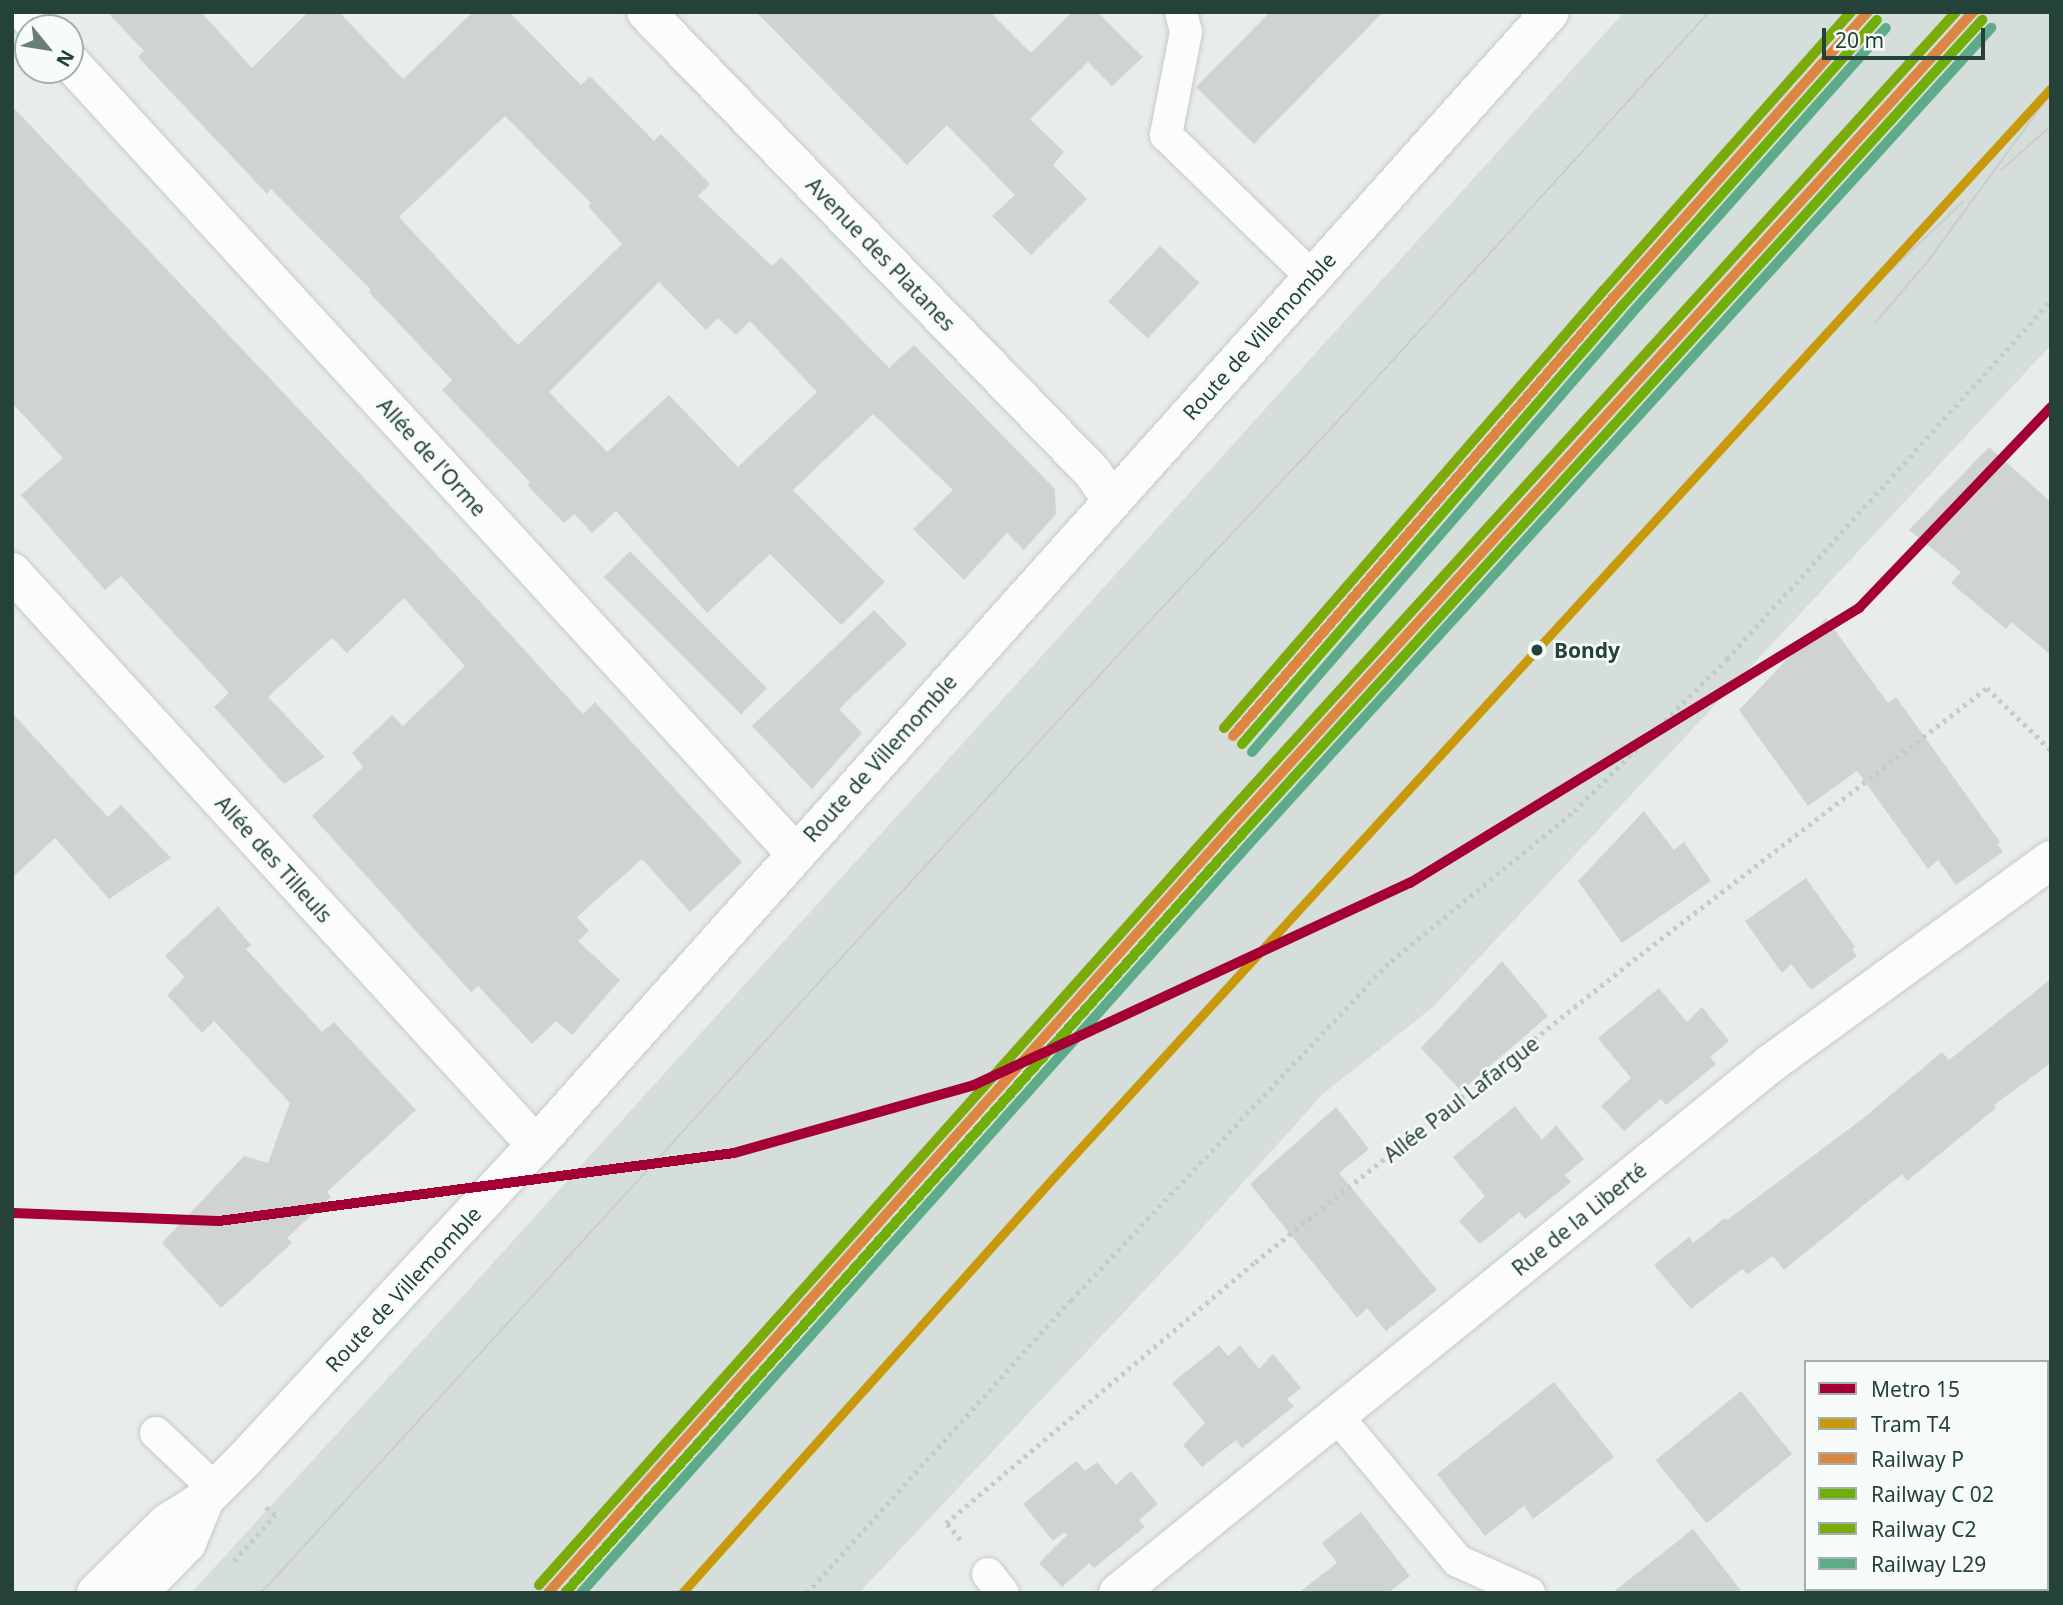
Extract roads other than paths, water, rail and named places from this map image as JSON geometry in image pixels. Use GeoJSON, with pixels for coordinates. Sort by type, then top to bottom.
{"type":"FeatureCollection","features":[{"type":"Feature","properties":{"kind":"street","name":"Avenue des Platanes"},"geometry":{"type":"LineString","coordinates":[[646,12],[1083,463],[1111,500]]}},
{"type":"Feature","properties":{"kind":"street","name":"Route de Villemomble"},"geometry":{"type":"LineString","coordinates":[[96,1593],[167,1523],[210,1494],[536,1145],[1550,12]]}},
{"type":"Feature","properties":{"kind":"street","name":"Allée de l'Orme"},"geometry":{"type":"LineString","coordinates":[[84,77],[795,853]]}},
{"type":"Feature","properties":{"kind":"street","name":"Allée des Tilleuls"},"geometry":{"type":"LineString","coordinates":[[12,572],[536,1145]]}},
{"type":"Feature","properties":{"kind":"street","name":"Rue de la Liberté"},"geometry":{"type":"LineString","coordinates":[[1118,1593],[1770,1064],[2051,860]]}},
{"type":"Feature","properties":{"kind":"street","name":"Route de Villemomble"},"geometry":{"type":"LineString","coordinates":[[138,1593],[187,1542],[210,1494]]}},
{"type":"Feature","properties":{"kind":"lane"},"geometry":{"type":"LineString","coordinates":[[1181,12],[1186,32],[1166,135],[1312,277]]}},
{"type":"Feature","properties":{"kind":"lane"},"geometry":{"type":"LineString","coordinates":[[1337,1416],[1458,1561],[1529,1593]]}},
{"type":"Feature","properties":{"kind":"lane"},"geometry":{"type":"LineString","coordinates":[[156,1433],[210,1494]]}},
{"type":"Feature","properties":{"kind":"tram line"},"geometry":{"type":"LineString","coordinates":[[261,1593],[1142,629],[1334,425],[1709,12]]}},
{"type":"Feature","properties":{"kind":"tram line","name":"T4"},"geometry":{"type":"LineString","coordinates":[[682,1593],[1054,1177],[2051,88]]}},
{"type":"Feature","properties":{"kind":"tram line"},"geometry":{"type":"LineString","coordinates":[[1875,323],[1928,261],[2051,93]]}},
{"type":"Feature","properties":{"kind":"tram line"},"geometry":{"type":"LineString","coordinates":[[2001,170],[2051,126]]}},
{"type":"Feature","properties":{"kind":"tram line"},"geometry":{"type":"LineString","coordinates":[[1855,304],[1963,202]]}},
{"type":"Feature","properties":{"kind":"metro line","name":"15"},"geometry":{"type":"LineString","coordinates":[[12,1213],[219,1221],[734,1153],[974,1085],[1410,883],[1859,608],[2051,407]]}},
{"type":"Feature","properties":{"kind":"rail line","name":"C2"},"geometry":{"type":"LineString","coordinates":[[1224,728],[1604,290],[1851,12]]}},
{"type":"Feature","properties":{"kind":"rail line","name":"P"},"geometry":{"type":"LineString","coordinates":[[1233,736],[1613,298],[1868,12]]}},
{"type":"Feature","properties":{"kind":"rail line","name":"C2"},"geometry":{"type":"LineString","coordinates":[[539,1585],[1223,819],[1956,12]]}},
{"type":"Feature","properties":{"kind":"rail line","name":"P"},"geometry":{"type":"LineString","coordinates":[[548,1593],[1232,827],[1973,12]]}},
{"type":"Feature","properties":{"kind":"rail line","name":"L29"},"geometry":{"type":"LineString","coordinates":[[1252,752],[1631,314],[1886,28]]}},
{"type":"Feature","properties":{"kind":"rail line","name":"L29"},"geometry":{"type":"LineString","coordinates":[[581,1593],[1250,843],[1991,28]]}},
{"type":"Feature","properties":{"kind":"place","name":"Bondy"},"geometry":{"type":"Point","coordinates":[1537,650]}}]}
